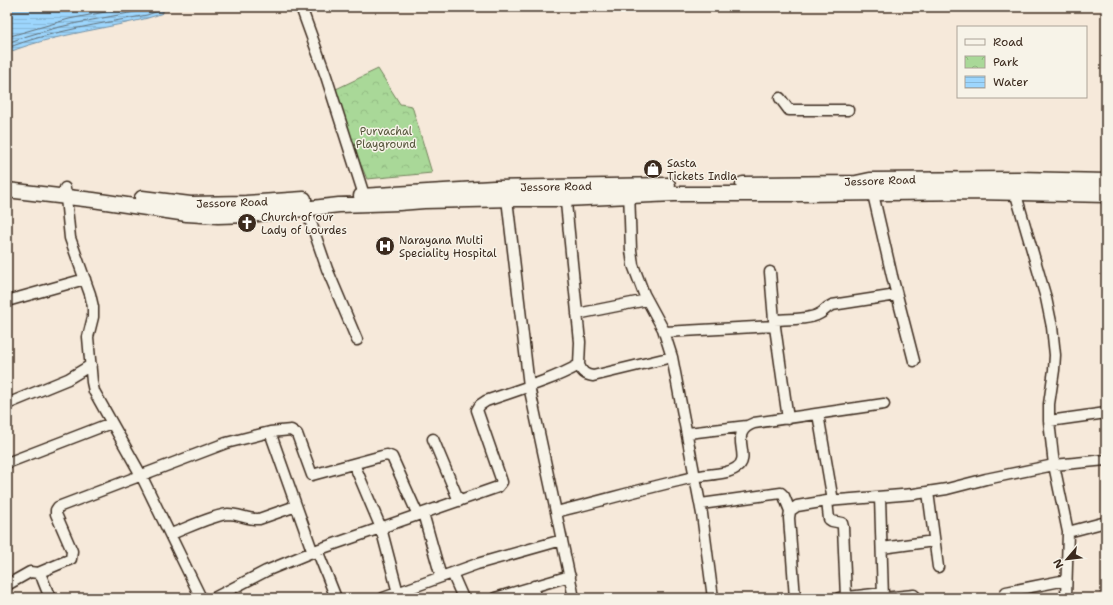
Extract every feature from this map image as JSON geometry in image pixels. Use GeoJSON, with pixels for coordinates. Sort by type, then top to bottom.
{"type":"FeatureCollection","features":[{"type":"Feature","properties":{"kind":"highway","name":"Jessore Road"},"geometry":{"type":"LineString","coordinates":[[7,182],[65,193],[190,204],[246,203],[494,188],[565,193],[856,183],[870,180],[1013,186],[1106,181]]}},
{"type":"Feature","properties":{"kind":"highway"},"geometry":{"type":"LineString","coordinates":[[629,191],[674,194],[873,194],[1013,186],[1081,196],[1106,196]]}},
{"type":"Feature","properties":{"kind":"highway"},"geometry":{"type":"LineString","coordinates":[[7,190],[65,193],[93,200],[187,214],[218,216],[249,215],[306,208],[424,201],[507,199],[565,193]]}},
{"type":"Feature","properties":{"kind":"street"},"geometry":{"type":"LineString","coordinates":[[301,7],[326,76],[364,195]]}},
{"type":"Feature","properties":{"kind":"street"},"geometry":{"type":"LineString","coordinates":[[780,98],[789,110],[848,110]]}},
{"type":"Feature","properties":{"kind":"street"},"geometry":{"type":"LineString","coordinates":[[1013,186],[1048,306],[1052,327],[1055,362],[1049,404],[1049,422],[1054,465],[1068,532],[1066,598]]}},
{"type":"Feature","properties":{"kind":"street"},"geometry":{"type":"LineString","coordinates":[[629,191],[632,257],[638,278],[647,300],[665,332],[672,358],[701,504],[712,598]]}},
{"type":"Feature","properties":{"kind":"street"},"geometry":{"type":"LineString","coordinates":[[65,193],[70,238],[85,279],[93,307],[93,317],[88,337],[94,391],[141,475],[201,598]]}},
{"type":"Feature","properties":{"kind":"street"},"geometry":{"type":"LineString","coordinates":[[565,193],[580,342],[579,365],[582,371],[586,375],[593,376],[672,358]]}},
{"type":"Feature","properties":{"kind":"street"},"geometry":{"type":"LineString","coordinates":[[873,194],[914,361]]}},
{"type":"Feature","properties":{"kind":"street"},"geometry":{"type":"LineString","coordinates":[[507,199],[529,386],[574,598]]}},
{"type":"Feature","properties":{"kind":"street"},"geometry":{"type":"LineString","coordinates":[[306,208],[327,269],[357,340]]}},
{"type":"Feature","properties":{"kind":"street"},"geometry":{"type":"LineString","coordinates":[[770,272],[775,323],[788,419]]}},
{"type":"Feature","properties":{"kind":"street"},"geometry":{"type":"LineString","coordinates":[[7,301],[85,279]]}},
{"type":"Feature","properties":{"kind":"street"},"geometry":{"type":"LineString","coordinates":[[665,332],[775,323],[819,315],[827,307],[832,305],[897,295]]}},
{"type":"Feature","properties":{"kind":"street"},"geometry":{"type":"LineString","coordinates":[[577,314],[647,300]]}},
{"type":"Feature","properties":{"kind":"street"},"geometry":{"type":"LineString","coordinates":[[7,404],[68,379],[91,364]]}},
{"type":"Feature","properties":{"kind":"street"},"geometry":{"type":"LineString","coordinates":[[214,598],[225,595],[266,571],[381,528],[498,487],[502,482],[477,410],[480,405],[486,401],[529,386],[579,365]]}},
{"type":"Feature","properties":{"kind":"street"},"geometry":{"type":"LineString","coordinates":[[688,433],[747,426],[884,404]]}},
{"type":"Feature","properties":{"kind":"street"},"geometry":{"type":"LineString","coordinates":[[1049,422],[1106,413]]}},
{"type":"Feature","properties":{"kind":"street"},"geometry":{"type":"LineString","coordinates":[[818,414],[830,501],[830,519],[832,521],[842,523],[843,527],[843,598],[914,594],[917,598]]}},
{"type":"Feature","properties":{"kind":"street"},"geometry":{"type":"LineString","coordinates":[[7,463],[111,423]]}},
{"type":"Feature","properties":{"kind":"street"},"geometry":{"type":"LineString","coordinates":[[556,512],[696,476],[730,471],[741,465],[741,434],[743,429],[747,426]]}},
{"type":"Feature","properties":{"kind":"street"},"geometry":{"type":"LineString","coordinates":[[7,585],[30,572],[38,573],[71,559],[72,550],[56,514],[56,510],[58,508],[141,475],[226,444],[270,432],[291,430],[297,434],[312,475],[382,456],[387,455],[392,457],[420,514],[441,577]]}},
{"type":"Feature","properties":{"kind":"street"},"geometry":{"type":"LineString","coordinates":[[270,432],[296,506],[336,598]]}},
{"type":"Feature","properties":{"kind":"street"},"geometry":{"type":"LineString","coordinates":[[433,440],[459,501]]}},
{"type":"Feature","properties":{"kind":"street"},"geometry":{"type":"LineString","coordinates":[[790,511],[797,506],[830,501],[928,492],[1054,465],[1106,460]]}},
{"type":"Feature","properties":{"kind":"street"},"geometry":{"type":"LineString","coordinates":[[354,464],[381,528],[398,593]]}},
{"type":"Feature","properties":{"kind":"street"},"geometry":{"type":"LineString","coordinates":[[928,492],[938,567]]}},
{"type":"Feature","properties":{"kind":"street"},"geometry":{"type":"LineString","coordinates":[[701,504],[781,493],[784,496],[790,511],[789,518],[794,598]]}},
{"type":"Feature","properties":{"kind":"street"},"geometry":{"type":"LineString","coordinates":[[880,497],[883,596]]}},
{"type":"Feature","properties":{"kind":"street"},"geometry":{"type":"LineString","coordinates":[[170,534],[221,515],[234,515],[253,520],[296,506]]}},
{"type":"Feature","properties":{"kind":"street"},"geometry":{"type":"LineString","coordinates":[[1068,532],[1106,522]]}},
{"type":"Feature","properties":{"kind":"street"},"geometry":{"type":"LineString","coordinates":[[383,598],[488,560],[562,540]]}},
{"type":"Feature","properties":{"kind":"street"},"geometry":{"type":"LineString","coordinates":[[882,548],[934,541]]}},
{"type":"Feature","properties":{"kind":"street"},"geometry":{"type":"LineString","coordinates":[[38,573],[42,578],[50,598]]}},
{"type":"Feature","properties":{"kind":"street"},"geometry":{"type":"LineString","coordinates":[[452,573],[463,598]]}},
{"type":"Feature","properties":{"kind":"street"},"geometry":{"type":"LineString","coordinates":[[495,598],[570,576]]}},
{"type":"Feature","properties":{"kind":"street"},"geometry":{"type":"LineString","coordinates":[[1006,592],[1066,580]]}},
{"type":"Feature","properties":{"kind":"street"},"geometry":{"type":"LineString","coordinates":[[534,586],[536,598]]}},
{"type":"Feature","properties":{"kind":"green space","name":"Purvachal Playground"},"geometry":{"type":"Polygon","coordinates":[[[378,69],[400,104],[412,106],[432,173],[367,179],[347,132],[334,90],[378,69]]]}},
{"type":"Feature","properties":{"kind":"water"},"geometry":{"type":"Polygon","coordinates":[[[7,7],[163,7],[163,13],[139,20],[52,39],[7,53],[7,7]]]}},
{"type":"Feature","properties":{"kind":"place","name":"Sasta Tickets India"},"geometry":{"type":"Point","coordinates":[653,169]}},
{"type":"Feature","properties":{"kind":"place","name":"Church of our Lady of Lourdes"},"geometry":{"type":"Point","coordinates":[247,223]}},
{"type":"Feature","properties":{"kind":"place","name":"Narayana Multi Speciality Hospital"},"geometry":{"type":"Point","coordinates":[385,246]}}]}
